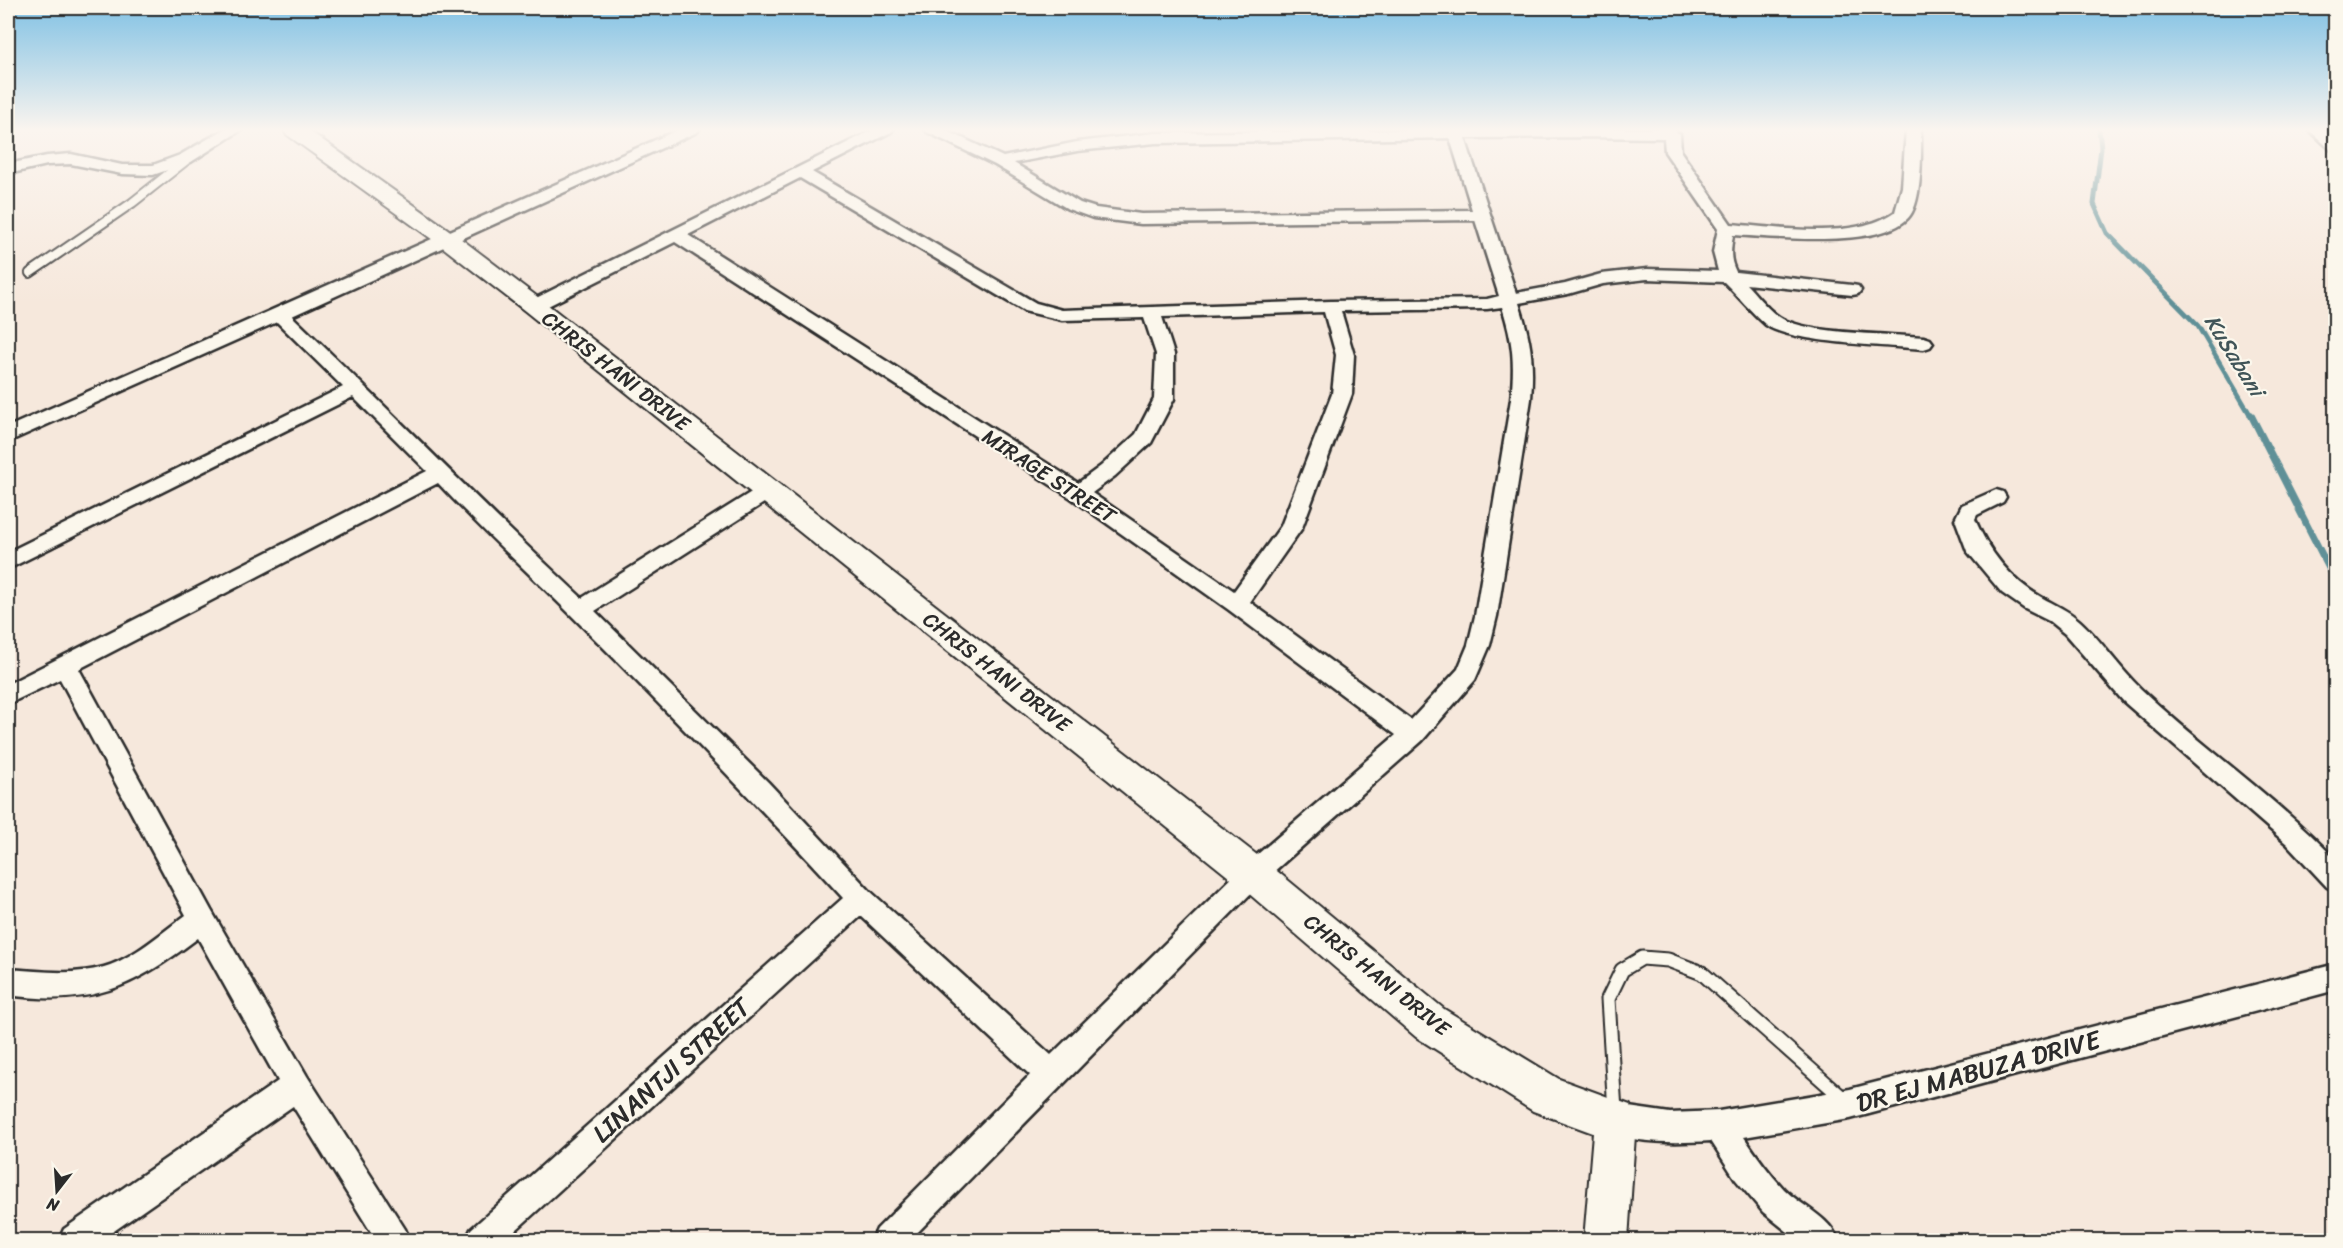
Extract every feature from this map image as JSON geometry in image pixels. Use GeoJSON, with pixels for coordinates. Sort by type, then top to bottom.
{"type":"FeatureCollection","features":[{"type":"Feature","properties":{"kind":"street","name":"CHRIS HANI DRIVE"},"geometry":{"type":"LineString","coordinates":[[375,187],[534,306],[1253,874],[1430,1023],[1548,1096],[1615,1120]]}},
{"type":"Feature","properties":{"kind":"street"},"geometry":{"type":"LineString","coordinates":[[8,435],[564,187]]}},
{"type":"Feature","properties":{"kind":"street"},"geometry":{"type":"LineString","coordinates":[[534,306],[772,187]]}},
{"type":"Feature","properties":{"kind":"street"},"geometry":{"type":"LineString","coordinates":[[826,187],[1030,307],[1062,315],[1152,314],[1331,306],[1462,306],[1568,289],[1619,276],[1677,274],[1852,290]]}},
{"type":"Feature","properties":{"kind":"street"},"geometry":{"type":"LineString","coordinates":[[1043,187],[1074,206],[1115,217],[1141,219],[1482,215]]}},
{"type":"Feature","properties":{"kind":"street"},"geometry":{"type":"LineString","coordinates":[[888,1240],[1253,874],[1413,734],[1467,674],[1479,645],[1486,616],[1522,390],[1524,363],[1521,337],[1473,187]]}},
{"type":"Feature","properties":{"kind":"street"},"geometry":{"type":"LineString","coordinates":[[1697,187],[1726,229],[1722,252],[1723,264],[1729,277],[1773,321],[1789,329],[1817,334],[1924,343]]}},
{"type":"Feature","properties":{"kind":"street"},"geometry":{"type":"LineString","coordinates":[[1726,229],[1850,233],[1889,224],[1902,215],[1910,187]]}},
{"type":"Feature","properties":{"kind":"street","name":"MIRAGE STREET"},"geometry":{"type":"LineString","coordinates":[[675,234],[1078,494],[1237,604],[1413,734]]}},
{"type":"Feature","properties":{"kind":"street"},"geometry":{"type":"LineString","coordinates":[[1237,604],[1291,528],[1342,394],[1345,355],[1331,306]]}},
{"type":"Feature","properties":{"kind":"street"},"geometry":{"type":"LineString","coordinates":[[279,314],[759,789],[861,899],[1051,1075]]}},
{"type":"Feature","properties":{"kind":"street"},"geometry":{"type":"LineString","coordinates":[[1078,494],[1144,438],[1164,399],[1165,354],[1152,314]]}},
{"type":"Feature","properties":{"kind":"street"},"geometry":{"type":"LineString","coordinates":[[8,561],[356,388]]}},
{"type":"Feature","properties":{"kind":"street"},"geometry":{"type":"LineString","coordinates":[[8,695],[439,474]]}},
{"type":"Feature","properties":{"kind":"street"},"geometry":{"type":"LineString","coordinates":[[580,610],[768,491]]}},
{"type":"Feature","properties":{"kind":"street"},"geometry":{"type":"LineString","coordinates":[[1996,497],[1969,510],[1965,519],[1975,546],[1986,560],[2018,592],[2073,627],[2132,695],[2296,836],[2336,879]]}},
{"type":"Feature","properties":{"kind":"street"},"geometry":{"type":"LineString","coordinates":[[65,666],[202,919],[297,1086],[394,1240]]}},
{"type":"Feature","properties":{"kind":"street","name":"LINANTJI STREET"},"geometry":{"type":"LineString","coordinates":[[482,1240],[861,899]]}},
{"type":"Feature","properties":{"kind":"street"},"geometry":{"type":"LineString","coordinates":[[8,982],[50,985],[92,983],[135,966],[202,919]]}},
{"type":"Feature","properties":{"kind":"street","name":"DR EJ MABUZA DRIVE"},"geometry":{"type":"LineString","coordinates":[[1615,1120],[1670,1128],[1719,1126],[1850,1104],[2336,977]]}},
{"type":"Feature","properties":{"kind":"street"},"geometry":{"type":"LineString","coordinates":[[75,1240],[297,1086]]}},
{"type":"Feature","properties":{"kind":"street"},"geometry":{"type":"LineString","coordinates":[[1606,1240],[1615,1120]]}},
{"type":"Feature","properties":{"kind":"street"},"geometry":{"type":"LineString","coordinates":[[1719,1126],[1747,1169],[1774,1201],[1822,1240]]}},
{"type":"Feature","properties":{"kind":"lane"},"geometry":{"type":"LineString","coordinates":[[30,273],[152,187]]}},
{"type":"Feature","properties":{"kind":"lane"},"geometry":{"type":"LineString","coordinates":[[1615,1120],[1608,999],[1622,970],[1642,958],[1668,960],[1702,973],[1850,1104]]}},
{"type":"Feature","properties":{"kind":"waterway","name":"KuSabani"},"geometry":{"type":"LineString","coordinates":[[2096,187],[2094,204],[2107,233],[2198,326],[2251,416]]}},
{"type":"Feature","properties":{"kind":"waterway","name":"KuSabani"},"geometry":{"type":"LineString","coordinates":[[2251,415],[2336,582]]}}]}
